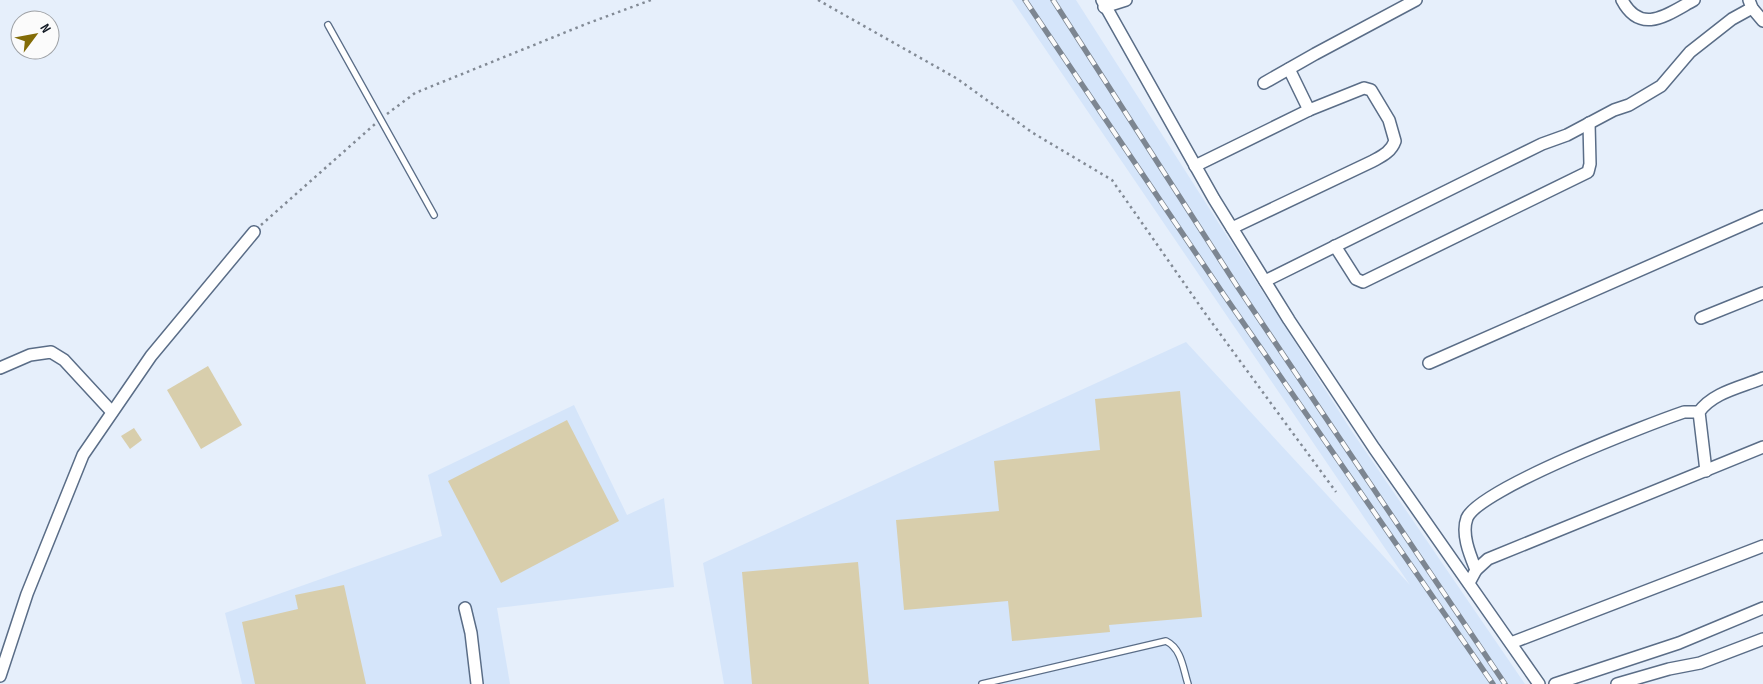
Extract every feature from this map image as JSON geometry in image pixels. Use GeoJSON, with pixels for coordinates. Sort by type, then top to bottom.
{"type":"FeatureCollection","features":[{"type":"Feature","properties":{"kind":"street"},"geometry":{"type":"LineString","coordinates":[[1126,0],[1103,3],[1232,228],[1374,448],[1539,684]]}},
{"type":"Feature","properties":{"kind":"street"},"geometry":{"type":"LineString","coordinates":[[1264,83],[1416,0]]}},
{"type":"Feature","properties":{"kind":"street"},"geometry":{"type":"LineString","coordinates":[[1622,0],[1635,17],[1647,20],[1662,17],[1694,0]]}},
{"type":"Feature","properties":{"kind":"street"},"geometry":{"type":"LineString","coordinates":[[1265,281],[1542,144],[1567,135],[1614,110],[1629,106],[1661,86],[1690,52],[1750,4],[1763,21]]}},
{"type":"Feature","properties":{"kind":"street"},"geometry":{"type":"LineString","coordinates":[[1288,69],[1309,110]]}},
{"type":"Feature","properties":{"kind":"street"},"geometry":{"type":"LineString","coordinates":[[1195,166],[1309,110],[1364,88],[1371,90],[1389,120],[1395,141],[1391,149],[1373,162],[1232,228]]}},
{"type":"Feature","properties":{"kind":"street"},"geometry":{"type":"LineString","coordinates":[[1335,246],[1356,279],[1363,282],[1588,172],[1590,164],[1588,123]]}},
{"type":"Feature","properties":{"kind":"street"},"geometry":{"type":"LineString","coordinates":[[1429,363],[1763,216]]}},
{"type":"Feature","properties":{"kind":"street"},"geometry":{"type":"LineString","coordinates":[[0,676],[27,594],[83,455],[151,356],[254,232]]}},
{"type":"Feature","properties":{"kind":"street"},"geometry":{"type":"LineString","coordinates":[[1701,318],[1763,293]]}},
{"type":"Feature","properties":{"kind":"street"},"geometry":{"type":"LineString","coordinates":[[0,368],[30,355],[51,352],[64,360],[112,412]]}},
{"type":"Feature","properties":{"kind":"street"},"geometry":{"type":"LineString","coordinates":[[1706,471],[1699,412],[1703,405],[1717,396],[1763,378]]}},
{"type":"Feature","properties":{"kind":"street"},"geometry":{"type":"LineString","coordinates":[[1476,570],[1468,549],[1466,529],[1467,519],[1471,512],[1479,506],[1521,479],[1594,447],[1684,412],[1699,412]]}},
{"type":"Feature","properties":{"kind":"street"},"geometry":{"type":"LineString","coordinates":[[1469,583],[1476,570],[1488,559],[1763,447]]}},
{"type":"Feature","properties":{"kind":"street"},"geometry":{"type":"LineString","coordinates":[[1511,643],[1763,546]]}},
{"type":"Feature","properties":{"kind":"street"},"geometry":{"type":"LineString","coordinates":[[465,608],[471,633],[477,684]]}},
{"type":"Feature","properties":{"kind":"street"},"geometry":{"type":"LineString","coordinates":[[1555,684],[1679,643],[1763,608]]}},
{"type":"Feature","properties":{"kind":"street"},"geometry":{"type":"LineString","coordinates":[[1617,684],[1669,669],[1700,663],[1763,638]]}},
{"type":"Feature","properties":{"kind":"lane"},"geometry":{"type":"LineString","coordinates":[[328,25],[434,215]]}},
{"type":"Feature","properties":{"kind":"lane"},"geometry":{"type":"LineString","coordinates":[[982,684],[1166,641],[1173,644],[1178,650],[1188,684]]}},
{"type":"Feature","properties":{"kind":"path"},"geometry":{"type":"LineString","coordinates":[[254,232],[381,118],[416,94],[586,24],[651,0]]}},
{"type":"Feature","properties":{"kind":"path"},"geometry":{"type":"LineString","coordinates":[[818,0],[956,78],[1033,133],[1112,180],[1207,316],[1336,492]]}},
{"type":"Feature","properties":{"kind":"shaded area"},"geometry":{"type":"Polygon","coordinates":[[[1012,0],[1076,0],[1351,430],[1525,684],[724,684],[703,563],[1186,342],[1410,585],[1012,0]]]}},
{"type":"Feature","properties":{"kind":"shaded area"},"geometry":{"type":"Polygon","coordinates":[[[574,405],[627,515],[664,498],[674,587],[497,608],[510,684],[242,684],[225,613],[442,536],[428,475],[574,405]]]}},
{"type":"Feature","properties":{"kind":"building"},"geometry":{"type":"Polygon","coordinates":[[[208,366],[242,425],[201,449],[167,390],[208,366]]]}},
{"type":"Feature","properties":{"kind":"building"},"geometry":{"type":"Polygon","coordinates":[[[1180,391],[1202,617],[1109,625],[1110,632],[1012,641],[1008,601],[904,610],[896,520],[999,511],[994,461],[1100,450],[1095,399],[1180,391]]]}},
{"type":"Feature","properties":{"kind":"building"},"geometry":{"type":"Polygon","coordinates":[[[567,420],[619,521],[501,583],[448,481],[567,420]]]}},
{"type":"Feature","properties":{"kind":"building"},"geometry":{"type":"Polygon","coordinates":[[[134,428],[142,440],[130,449],[121,436],[134,428]]]}},
{"type":"Feature","properties":{"kind":"building"},"geometry":{"type":"Polygon","coordinates":[[[858,562],[869,684],[752,684],[742,572],[858,562]]]}},
{"type":"Feature","properties":{"kind":"building"},"geometry":{"type":"Polygon","coordinates":[[[344,585],[366,684],[255,684],[242,622],[298,609],[295,595],[344,585]]]}},
{"type":"Feature","properties":{"kind":"railway"},"geometry":{"type":"LineString","coordinates":[[1025,0],[1224,295],[1493,684]]}},
{"type":"Feature","properties":{"kind":"railway"},"geometry":{"type":"LineString","coordinates":[[1053,0],[1237,286],[1505,684]]}}]}
